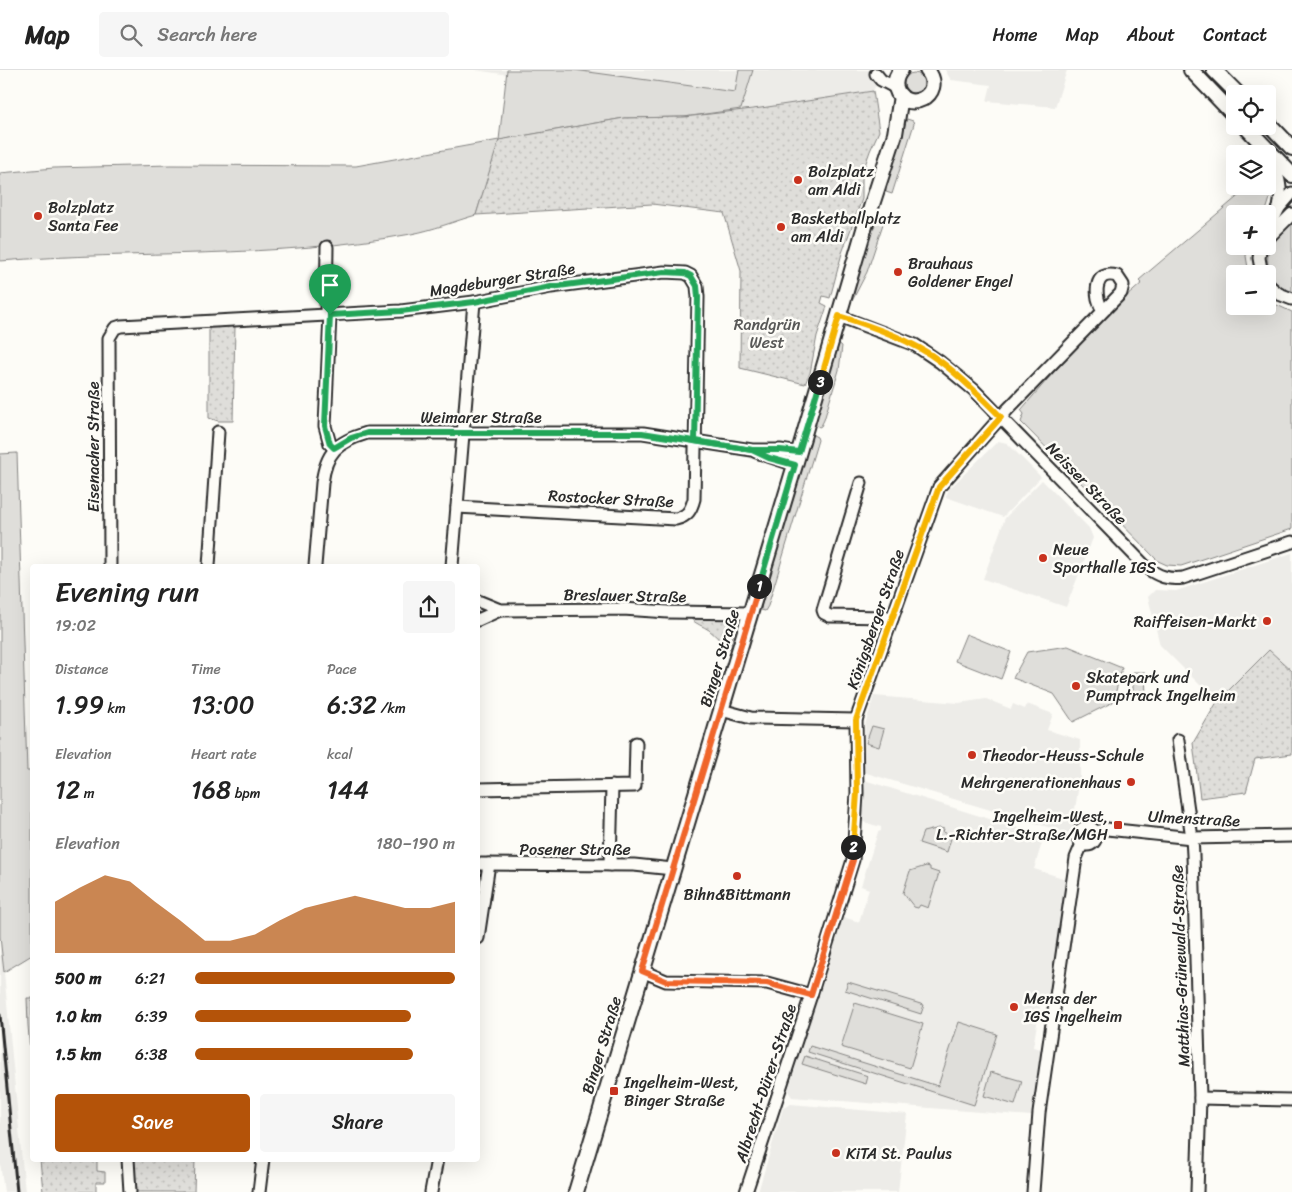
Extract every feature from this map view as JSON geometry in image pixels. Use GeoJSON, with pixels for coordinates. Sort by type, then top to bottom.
{"type":"FeatureCollection","features":[{"type":"Feature","properties":{"kind":"main road","name":"Binger Straße"},"geometry":{"type":"LineString","coordinates":[[895,134],[916,102],[926,98],[932,89],[932,79],[927,70]]}},
{"type":"Feature","properties":{"kind":"main road"},"geometry":{"type":"LineString","coordinates":[[1191,70],[1226,107]]}},
{"type":"Feature","properties":{"kind":"main road"},"geometry":{"type":"LineString","coordinates":[[1214,70],[1229,85]]}},
{"type":"Feature","properties":{"kind":"main road","name":"Binger Straße"},"geometry":{"type":"LineString","coordinates":[[576,1192],[895,134],[899,82]]}},
{"type":"Feature","properties":{"kind":"main road"},"geometry":{"type":"LineString","coordinates":[[899,82],[911,102],[916,102]]}},
{"type":"Feature","properties":{"kind":"main road"},"geometry":{"type":"LineString","coordinates":[[1276,131],[1292,148]]}},
{"type":"Feature","properties":{"kind":"main road"},"geometry":{"type":"LineString","coordinates":[[1254,135],[1263,145]]}},
{"type":"Feature","properties":{"kind":"main road"},"geometry":{"type":"LineString","coordinates":[[1276,158],[1292,175]]}},
{"type":"Feature","properties":{"kind":"street"},"geometry":{"type":"LineString","coordinates":[[877,72],[888,72],[899,82]]}},
{"type":"Feature","properties":{"kind":"street"},"geometry":{"type":"LineString","coordinates":[[1276,172],[1280,182],[1281,196],[1279,208]]}},
{"type":"Feature","properties":{"kind":"street"},"geometry":{"type":"LineString","coordinates":[[1276,214],[1292,193]]}},
{"type":"Feature","properties":{"kind":"street"},"geometry":{"type":"LineString","coordinates":[[1276,230],[1292,214]]}},
{"type":"Feature","properties":{"kind":"street"},"geometry":{"type":"LineString","coordinates":[[315,564],[323,470],[334,448],[330,444],[325,426],[328,315],[327,247]]}},
{"type":"Feature","properties":{"kind":"street","name":"Magdeburger Straße"},"geometry":{"type":"LineString","coordinates":[[115,328],[130,325],[401,311],[474,302],[551,287],[664,272],[685,273],[691,276],[697,286],[698,297],[695,441]]}},
{"type":"Feature","properties":{"kind":"street"},"geometry":{"type":"LineString","coordinates":[[1276,292],[1292,299]]}},
{"type":"Feature","properties":{"kind":"street"},"geometry":{"type":"LineString","coordinates":[[452,564],[474,302]]}},
{"type":"Feature","properties":{"kind":"street"},"geometry":{"type":"LineString","coordinates":[[1001,417],[1103,311]]}},
{"type":"Feature","properties":{"kind":"street","name":"Neisser Straße"},"geometry":{"type":"LineString","coordinates":[[839,316],[914,345],[948,368],[974,390],[1154,574],[1166,578],[1183,578],[1292,542]]}},
{"type":"Feature","properties":{"kind":"street","name":"Eisenacher Straße"},"geometry":{"type":"LineString","coordinates":[[110,564],[109,338],[115,328]]}},
{"type":"Feature","properties":{"kind":"street","name":"Königsberger Straße"},"geometry":{"type":"LineString","coordinates":[[856,720],[939,487],[1001,417]]}},
{"type":"Feature","properties":{"kind":"street"},"geometry":{"type":"LineString","coordinates":[[209,564],[218,432]]}},
{"type":"Feature","properties":{"kind":"street","name":"Weimarer Straße"},"geometry":{"type":"LineString","coordinates":[[334,448],[351,438],[367,433],[642,433],[752,450],[769,458],[797,459]]}},
{"type":"Feature","properties":{"kind":"street","name":"Rostocker Straße"},"geometry":{"type":"LineString","coordinates":[[457,507],[676,519],[684,517],[691,509],[694,499],[695,441]]}},
{"type":"Feature","properties":{"kind":"street"},"geometry":{"type":"LineString","coordinates":[[861,483],[823,610],[824,613],[830,616],[885,617],[892,619]]}},
{"type":"Feature","properties":{"kind":"street","name":"Breslauer Straße"},"geometry":{"type":"LineString","coordinates":[[480,602],[500,610],[750,613]]}},
{"type":"Feature","properties":{"kind":"street","name":"Breslauer Straße"},"geometry":{"type":"LineString","coordinates":[[480,619],[500,610]]}},
{"type":"Feature","properties":{"kind":"street"},"geometry":{"type":"LineString","coordinates":[[721,710],[751,718],[856,720]]}},
{"type":"Feature","properties":{"kind":"street","name":"Albrecht-Dürer-Straße"},"geometry":{"type":"LineString","coordinates":[[746,1192],[853,860],[857,793],[856,720]]}},
{"type":"Feature","properties":{"kind":"street","name":"Matthias-Grünewald-Straße"},"geometry":{"type":"LineString","coordinates":[[1178,740],[1192,838],[1200,1098],[1197,1192]]}},
{"type":"Feature","properties":{"kind":"street"},"geometry":{"type":"LineString","coordinates":[[480,788],[635,786],[636,743]]}},
{"type":"Feature","properties":{"kind":"street"},"geometry":{"type":"LineString","coordinates":[[610,865],[612,786]]}},
{"type":"Feature","properties":{"kind":"street","name":"Ulmenstraße"},"geometry":{"type":"LineString","coordinates":[[1033,1192],[1039,1114],[1076,858],[1082,844],[1077,837],[1081,828],[1089,827],[1095,832],[1108,829],[1192,838],[1292,836]]}},
{"type":"Feature","properties":{"kind":"street"},"geometry":{"type":"LineString","coordinates":[[480,908],[483,864]]}},
{"type":"Feature","properties":{"kind":"street","name":"Posener Straße"},"geometry":{"type":"LineString","coordinates":[[483,864],[643,865],[673,869]]}},
{"type":"Feature","properties":{"kind":"street"},"geometry":{"type":"LineString","coordinates":[[642,971],[666,981],[767,983],[811,995]]}},
{"type":"Feature","properties":{"kind":"street"},"geometry":{"type":"LineString","coordinates":[[1200,1098],[1292,1100]]}},
{"type":"Feature","properties":{"kind":"street"},"geometry":{"type":"LineString","coordinates":[[128,1162],[130,1192]]}},
{"type":"Feature","properties":{"kind":"street"},"geometry":{"type":"LineString","coordinates":[[259,1192],[263,1162]]}},
{"type":"Feature","properties":{"kind":"street"},"geometry":{"type":"LineString","coordinates":[[431,1192],[436,1162]]}},
{"type":"Feature","properties":{"kind":"shaded area"},"geometry":{"type":"Polygon","coordinates":[[[475,70],[884,70],[873,91],[761,108],[741,109],[475,70]]]}},
{"type":"Feature","properties":{"kind":"shaded area"},"geometry":{"type":"Polygon","coordinates":[[[945,70],[1067,70],[1055,107],[987,101],[991,85],[951,80],[945,70]]]}},
{"type":"Feature","properties":{"kind":"shaded area"},"geometry":{"type":"Polygon","coordinates":[[[998,441],[1007,443],[1041,477],[1003,517],[946,497],[949,489],[998,441]]]}},
{"type":"Feature","properties":{"kind":"shaded area"},"geometry":{"type":"Polygon","coordinates":[[[1042,480],[1089,528],[1093,538],[1066,607],[983,579],[1005,518],[1042,480]]]}},
{"type":"Feature","properties":{"kind":"shaded area"},"geometry":{"type":"Polygon","coordinates":[[[1292,553],[1292,671],[1269,650],[1217,702],[1160,645],[1148,597],[1155,590],[1176,591],[1292,553]]]}},
{"type":"Feature","properties":{"kind":"shaded area","name":"Theodor-Heuss-Schule"},"geometry":{"type":"Polygon","coordinates":[[[874,696],[959,703],[986,699],[1011,709],[1013,704],[1025,709],[1027,704],[1053,714],[1047,730],[1080,740],[1080,778],[1071,834],[863,772],[865,725],[874,696]]]}},
{"type":"Feature","properties":{"kind":"shaded area"},"geometry":{"type":"Polygon","coordinates":[[[864,780],[1044,836],[1034,869],[1066,879],[1049,995],[1042,995],[1033,1047],[1041,1049],[1031,1116],[792,1097],[788,1091],[843,917],[859,922],[869,889],[861,886],[881,827],[863,822],[864,780]]]}},
{"type":"Feature","properties":{"kind":"shaded area"},"geometry":{"type":"Polygon","coordinates":[[[0,937],[25,1192],[4,1192],[0,1163],[0,937]]]}},
{"type":"Feature","properties":{"kind":"shaded area","name":"KiTA St. Paulus"},"geometry":{"type":"Polygon","coordinates":[[[791,1104],[907,1114],[898,1192],[758,1192],[783,1108],[791,1104]]]}},
{"type":"Feature","properties":{"kind":"green space"},"geometry":{"type":"Polygon","coordinates":[[[507,70],[574,70],[735,92],[739,70],[753,70],[741,109],[684,117],[624,118],[500,140],[476,215],[436,228],[360,242],[257,251],[0,261],[0,173],[54,168],[170,165],[356,166],[499,140],[507,70]]]}},
{"type":"Feature","properties":{"kind":"green space"},"geometry":{"type":"Polygon","coordinates":[[[910,73],[918,73],[924,79],[924,87],[918,93],[910,93],[904,87],[904,79],[910,73]]]}},
{"type":"Feature","properties":{"kind":"green space","name":"Randgrün West"},"geometry":{"type":"Polygon","coordinates":[[[873,91],[879,131],[862,174],[862,199],[842,253],[830,298],[823,296],[821,303],[827,306],[817,336],[810,373],[805,384],[740,368],[741,271],[724,213],[652,204],[476,215],[499,140],[624,118],[684,117],[761,108],[873,91]]]}},
{"type":"Feature","properties":{"kind":"green space"},"geometry":{"type":"Polygon","coordinates":[[[907,119],[913,121],[914,124],[892,194],[886,192],[888,173],[907,119]]]}},
{"type":"Feature","properties":{"kind":"green space"},"geometry":{"type":"Polygon","coordinates":[[[1239,195],[1271,195],[1268,205],[1228,205],[1239,195]]]}},
{"type":"Feature","properties":{"kind":"green space"},"geometry":{"type":"Polygon","coordinates":[[[1226,206],[1226,255],[1246,255],[1248,265],[1226,265],[1226,315],[1276,315],[1276,305],[1292,312],[1292,529],[1181,566],[1167,565],[1158,561],[1021,422],[1024,414],[1021,410],[1094,328],[1142,283],[1139,280],[1226,206]]]}},
{"type":"Feature","properties":{"kind":"green space"},"geometry":{"type":"Polygon","coordinates":[[[879,216],[884,221],[867,272],[852,301],[850,295],[866,250],[864,248],[879,216]]]}},
{"type":"Feature","properties":{"kind":"green space"},"geometry":{"type":"Polygon","coordinates":[[[1292,220],[1292,293],[1276,282],[1276,265],[1268,265],[1268,255],[1276,255],[1276,237],[1292,220]]]}},
{"type":"Feature","properties":{"kind":"green space"},"geometry":{"type":"Polygon","coordinates":[[[209,326],[235,326],[233,421],[218,421],[209,418],[209,326]]]}},
{"type":"Feature","properties":{"kind":"green space"},"geometry":{"type":"Polygon","coordinates":[[[837,342],[842,346],[839,370],[824,420],[819,427],[814,423],[837,342]]]}},
{"type":"Feature","properties":{"kind":"green space"},"geometry":{"type":"Polygon","coordinates":[[[813,435],[818,440],[768,606],[765,611],[761,610],[764,583],[807,439],[813,435]]]}},
{"type":"Feature","properties":{"kind":"green space"},"geometry":{"type":"Polygon","coordinates":[[[17,453],[27,771],[30,771],[30,956],[4,972],[0,937],[0,454],[17,453]]]}},
{"type":"Feature","properties":{"kind":"green space"},"geometry":{"type":"Polygon","coordinates":[[[738,615],[730,649],[709,630],[691,619],[691,616],[738,615]]]}},
{"type":"Feature","properties":{"kind":"green space"},"geometry":{"type":"Polygon","coordinates":[[[966,634],[1011,652],[1001,679],[955,661],[966,634]]]}},
{"type":"Feature","properties":{"kind":"green space","name":"Skatepark und Pumptrack Ingelheim"},"geometry":{"type":"Polygon","coordinates":[[[1068,646],[1122,668],[1113,702],[1073,722],[1054,694],[1013,678],[1027,652],[1068,646]]]}},
{"type":"Feature","properties":{"kind":"green space"},"geometry":{"type":"Polygon","coordinates":[[[1269,650],[1292,671],[1292,754],[1255,759],[1246,792],[1200,798],[1193,743],[1217,702],[1269,650]]]}},
{"type":"Feature","properties":{"kind":"green space"},"geometry":{"type":"Polygon","coordinates":[[[1133,672],[1145,672],[1146,697],[1133,697],[1133,672]]]}},
{"type":"Feature","properties":{"kind":"green space"},"geometry":{"type":"Polygon","coordinates":[[[872,726],[884,729],[879,747],[866,743],[872,726]]]}},
{"type":"Feature","properties":{"kind":"green space"},"geometry":{"type":"Polygon","coordinates":[[[940,828],[944,829],[943,832],[952,835],[947,852],[919,843],[923,832],[940,828]]]}},
{"type":"Feature","properties":{"kind":"green space"},"geometry":{"type":"Polygon","coordinates":[[[926,866],[930,867],[930,870],[939,873],[928,908],[920,905],[918,908],[914,907],[903,893],[910,871],[926,866]]]}},
{"type":"Feature","properties":{"kind":"green space"},"geometry":{"type":"Polygon","coordinates":[[[848,982],[924,1005],[921,1014],[845,990],[848,982]]]}},
{"type":"Feature","properties":{"kind":"green space"},"geometry":{"type":"Polygon","coordinates":[[[27,998],[30,998],[30,1052],[27,998]]]}},
{"type":"Feature","properties":{"kind":"green space"},"geometry":{"type":"Polygon","coordinates":[[[855,1003],[923,1024],[910,1068],[841,1047],[855,1003]]]}},
{"type":"Feature","properties":{"kind":"green space"},"geometry":{"type":"Polygon","coordinates":[[[959,1022],[997,1034],[974,1105],[808,1052],[810,1046],[938,1086],[959,1022]]]}},
{"type":"Feature","properties":{"kind":"green space"},"geometry":{"type":"Polygon","coordinates":[[[805,1056],[868,1076],[866,1084],[802,1064],[805,1056]]]}},
{"type":"Feature","properties":{"kind":"green space"},"geometry":{"type":"Polygon","coordinates":[[[991,1072],[1022,1081],[1015,1105],[984,1096],[991,1072]]]}},
{"type":"Feature","properties":{"kind":"green space"},"geometry":{"type":"Polygon","coordinates":[[[40,1162],[97,1162],[97,1171],[105,1172],[105,1182],[96,1182],[96,1192],[43,1192],[40,1162]]]}},
{"type":"Feature","properties":{"kind":"green space"},"geometry":{"type":"Polygon","coordinates":[[[134,1162],[195,1162],[194,1192],[136,1192],[134,1162]]]}},
{"type":"Feature","properties":{"kind":"railway"},"geometry":{"type":"LineString","coordinates":[[0,1015],[17,1192]]}},
{"type":"Feature","properties":{"kind":"place","name":"Bolzplatz am Aldi"},"geometry":{"type":"Point","coordinates":[798,180]}},
{"type":"Feature","properties":{"kind":"place","name":"Bolzplatz Santa Fee"},"geometry":{"type":"Point","coordinates":[38,216]}},
{"type":"Feature","properties":{"kind":"place","name":"Basketballplatz am Aldi"},"geometry":{"type":"Point","coordinates":[781,227]}},
{"type":"Feature","properties":{"kind":"place","name":"Brauhaus Goldener Engel"},"geometry":{"type":"Point","coordinates":[898,272]}},
{"type":"Feature","properties":{"kind":"place","name":"Neue Sporthalle IGS"},"geometry":{"type":"Point","coordinates":[1043,558]}},
{"type":"Feature","properties":{"kind":"place","name":"Raiffeisen-Markt"},"geometry":{"type":"Point","coordinates":[1267,621]}},
{"type":"Feature","properties":{"kind":"place","name":"Skatepark und Pumptrack Ingelheim"},"geometry":{"type":"Point","coordinates":[1076,686]}},
{"type":"Feature","properties":{"kind":"place","name":"Theodor-Heuss-Schule"},"geometry":{"type":"Point","coordinates":[972,755]}},
{"type":"Feature","properties":{"kind":"place","name":"Mehrgenerationenhaus"},"geometry":{"type":"Point","coordinates":[1131,782]}},
{"type":"Feature","properties":{"kind":"place","name":"Ingelheim-West, L.-Richter-Straße/MGH"},"geometry":{"type":"Point","coordinates":[1118,825]}},
{"type":"Feature","properties":{"kind":"place","name":"Bihn&Bittmann"},"geometry":{"type":"Point","coordinates":[737,876]}},
{"type":"Feature","properties":{"kind":"place","name":"Mensa der IGS Ingelheim"},"geometry":{"type":"Point","coordinates":[1014,1007]}},
{"type":"Feature","properties":{"kind":"place","name":"Ingelheim-West, Binger Straße"},"geometry":{"type":"Point","coordinates":[614,1091]}},
{"type":"Feature","properties":{"kind":"place","name":"KiTA St. Paulus"},"geometry":{"type":"Point","coordinates":[836,1153]}},
{"type":"Feature","properties":{"kind":"route"},"geometry":{"type":"LineString","coordinates":[[330,315],[325,426],[330,444],[334,448],[351,438],[367,433],[642,433],[752,450],[769,458],[795,465],[642,971],[666,981],[767,983],[811,995],[853,860],[857,793],[856,720],[939,487],[1001,417],[961,379],[914,345],[839,316],[799,452],[752,450],[695,441],[698,297],[697,286],[691,276],[685,273],[664,272],[551,287],[474,302],[401,311],[330,315]]}}]}
